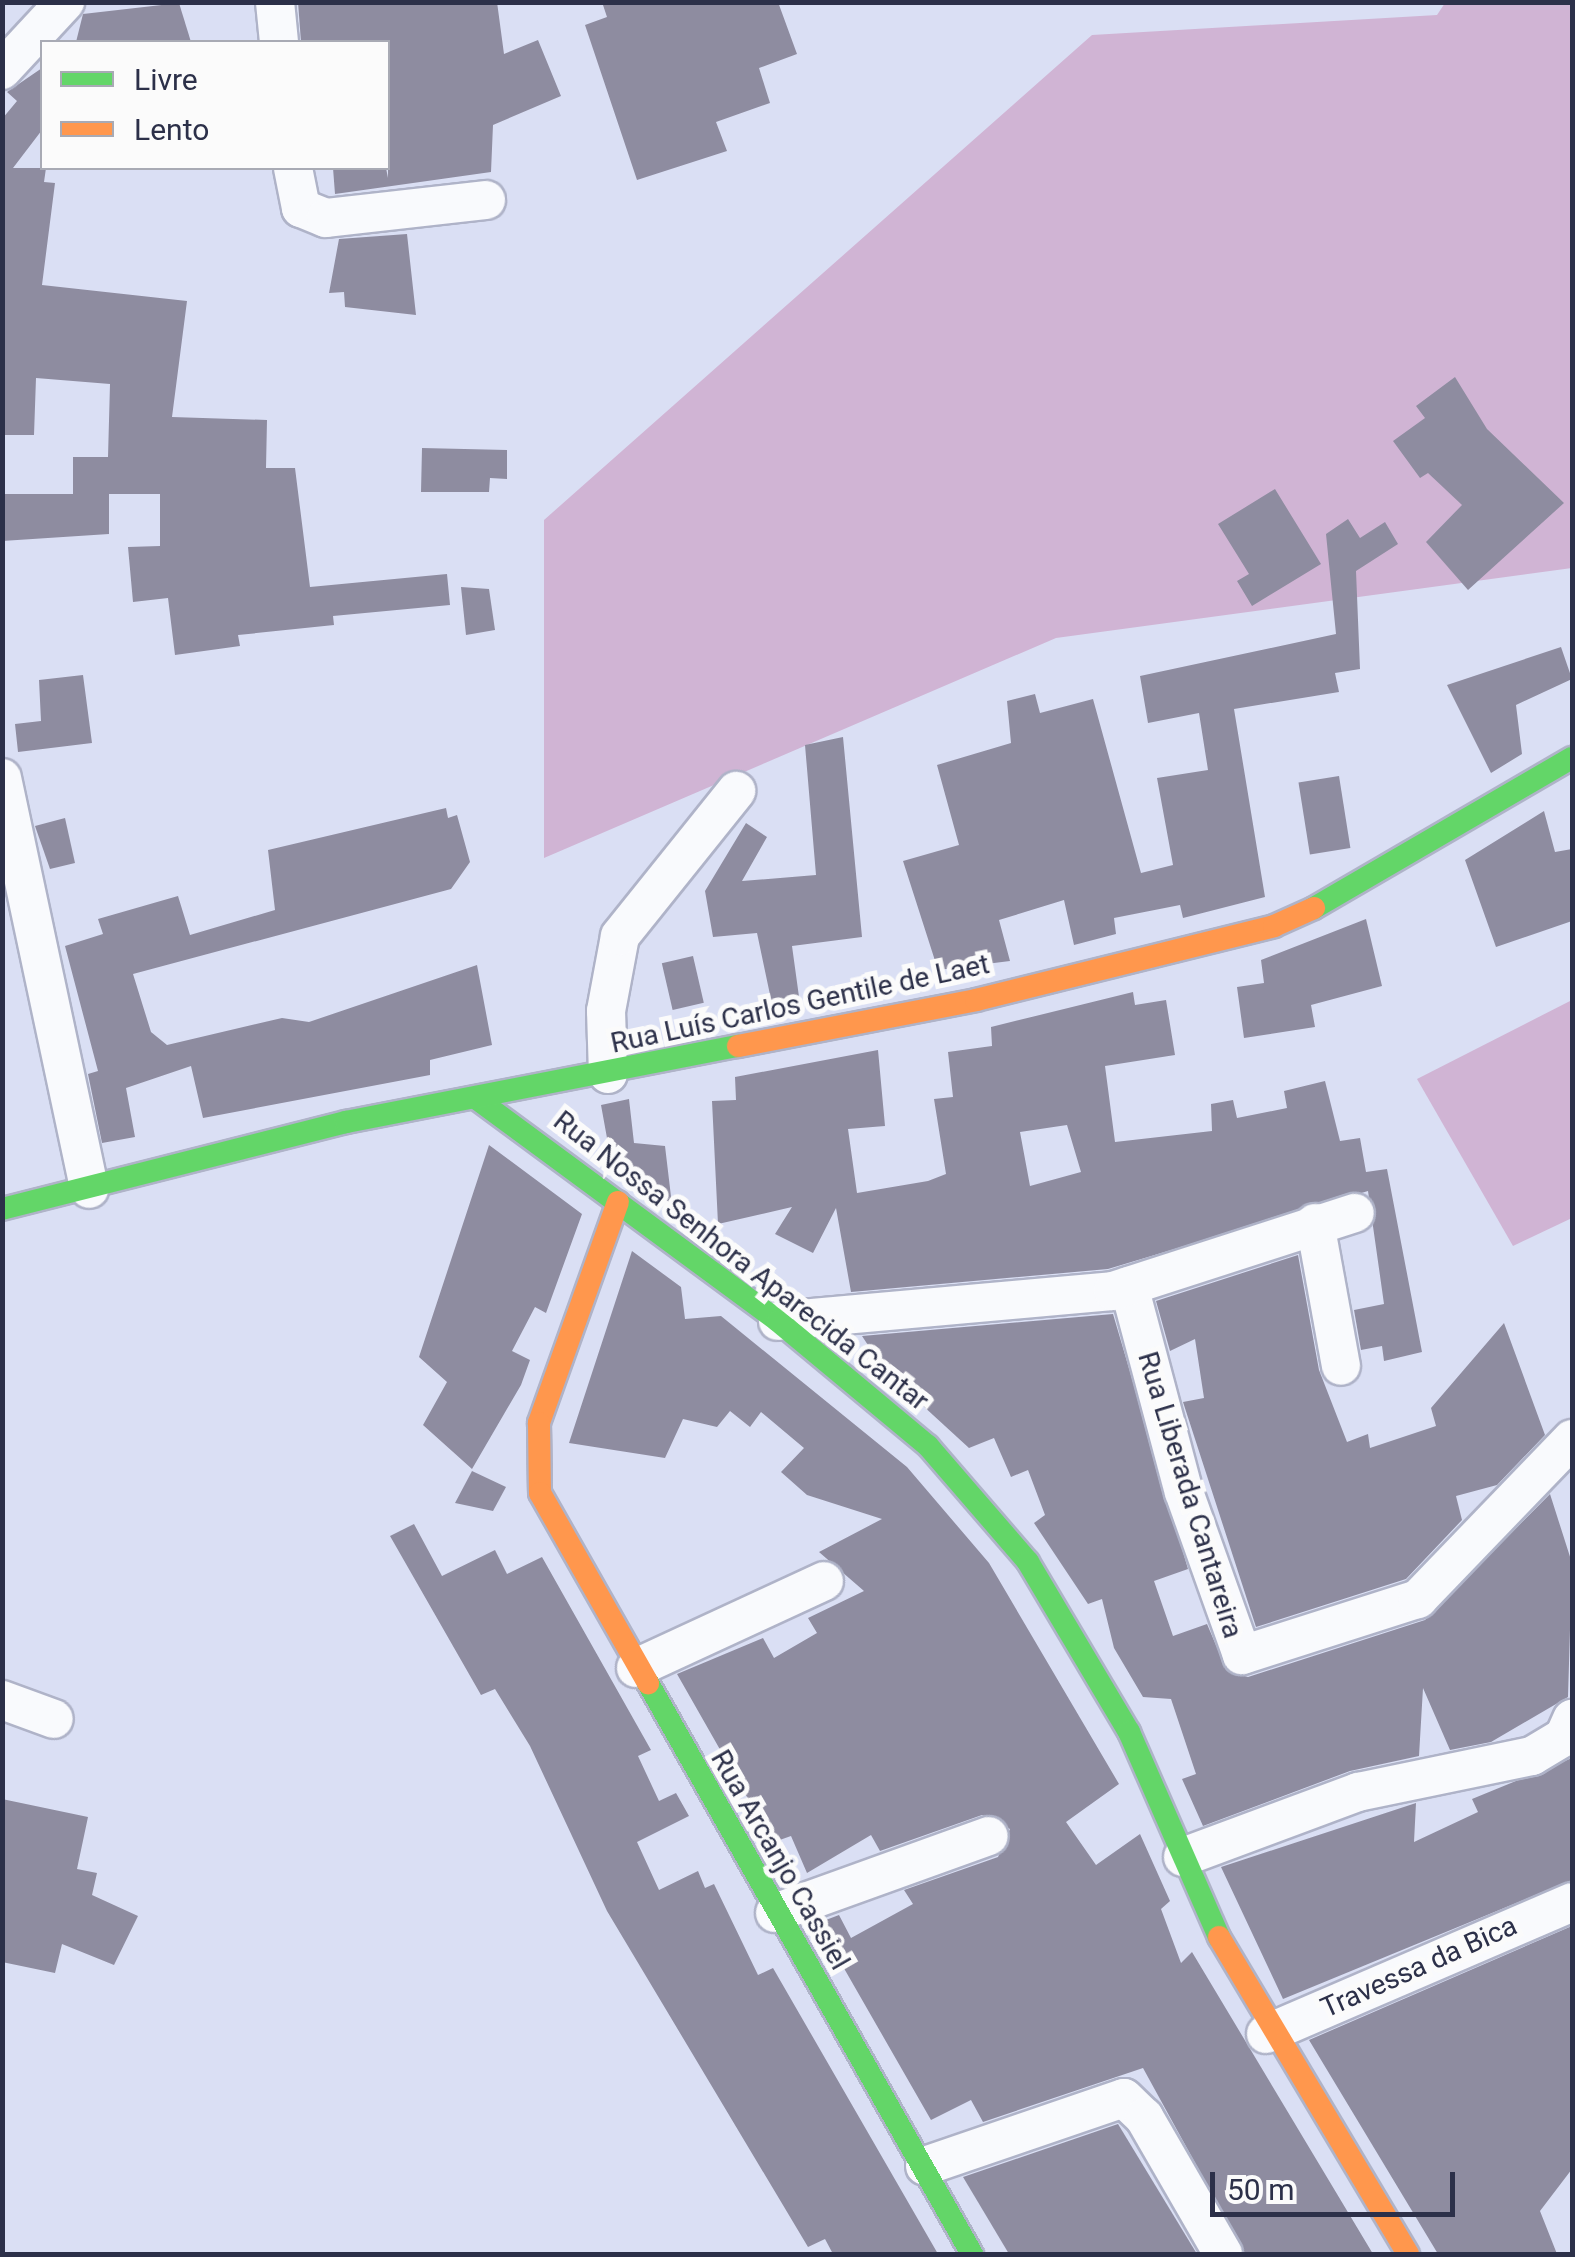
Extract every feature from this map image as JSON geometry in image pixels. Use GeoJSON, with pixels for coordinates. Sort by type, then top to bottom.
{"type":"FeatureCollection","features":[{"type":"Feature","properties":{"kind":"street"},"geometry":{"type":"LineString","coordinates":[[2,70],[65,2]]}},
{"type":"Feature","properties":{"kind":"street"},"geometry":{"type":"LineString","coordinates":[[275,2],[279,40]]}},
{"type":"Feature","properties":{"kind":"street"},"geometry":{"type":"LineString","coordinates":[[293,170],[301,208],[326,218],[486,200]]}},
{"type":"Feature","properties":{"kind":"street","name":"Rua Luís Carlos Gentile de Laet"},"geometry":{"type":"LineString","coordinates":[[2,1209],[346,1122],[976,1000],[1274,926],[1367,884],[1572,758]]}},
{"type":"Feature","properties":{"kind":"street"},"geometry":{"type":"LineString","coordinates":[[2,778],[90,1189]]}},
{"type":"Feature","properties":{"kind":"street"},"geometry":{"type":"LineString","coordinates":[[608,1074],[606,1011],[620,936],[736,791]]}},
{"type":"Feature","properties":{"kind":"street","name":"Rua Nossa Senhora Aparecida Cantar"},"geometry":{"type":"LineString","coordinates":[[477,1099],[778,1321],[928,1446],[1028,1562],[1108,1691],[1266,2034],[1408,2254]]}},
{"type":"Feature","properties":{"kind":"street","name":"Rua Arcanjo Cassiel"},"geometry":{"type":"LineString","coordinates":[[618,1202],[538,1423],[540,1493],[972,2254]]}},
{"type":"Feature","properties":{"kind":"street"},"geometry":{"type":"LineString","coordinates":[[778,1321],[1130,1286],[1355,1213]]}},
{"type":"Feature","properties":{"kind":"street"},"geometry":{"type":"LineString","coordinates":[[1316,1224],[1341,1366]]}},
{"type":"Feature","properties":{"kind":"street","name":"Rua Liberada Cantareira"},"geometry":{"type":"LineString","coordinates":[[1130,1286],[1184,1492],[1242,1655],[1418,1599],[1572,1439]]}},
{"type":"Feature","properties":{"kind":"street"},"geometry":{"type":"LineString","coordinates":[[636,1668],[824,1582]]}},
{"type":"Feature","properties":{"kind":"street"},"geometry":{"type":"LineString","coordinates":[[2,1700],[54,1719]]}},
{"type":"Feature","properties":{"kind":"street"},"geometry":{"type":"LineString","coordinates":[[1183,1857],[1358,1792],[1532,1756],[1564,1736],[1572,1719]]}},
{"type":"Feature","properties":{"kind":"street"},"geometry":{"type":"LineString","coordinates":[[775,1913],[989,1836]]}},
{"type":"Feature","properties":{"kind":"street","name":"Travessa da Bica"},"geometry":{"type":"LineString","coordinates":[[1266,2034],[1572,1902]]}},
{"type":"Feature","properties":{"kind":"street"},"geometry":{"type":"LineString","coordinates":[[925,2166],[1124,2098],[1144,2116],[1223,2254]]}},
{"type":"Feature","properties":{"kind":"shaded area"},"geometry":{"type":"Polygon","coordinates":[[[1445,3],[1572,3],[1572,568],[1056,638],[544,858],[544,520],[1092,35],[1437,15],[1445,3]]]}},
{"type":"Feature","properties":{"kind":"shaded area"},"geometry":{"type":"Polygon","coordinates":[[[1572,1000],[1572,1218],[1513,1246],[1417,1079],[1572,1000]]]}},
{"type":"Feature","properties":{"kind":"building"},"geometry":{"type":"Polygon","coordinates":[[[298,2],[497,2],[504,54],[538,40],[561,96],[493,125],[491,172],[335,194],[333,170],[386,170],[388,178],[390,40],[301,40],[298,2]]]}},
{"type":"Feature","properties":{"kind":"building"},"geometry":{"type":"Polygon","coordinates":[[[602,2],[778,2],[797,54],[759,68],[770,103],[716,122],[727,151],[637,180],[585,25],[607,17],[602,2]]]}},
{"type":"Feature","properties":{"kind":"building"},"geometry":{"type":"Polygon","coordinates":[[[179,3],[190,40],[76,40],[83,14],[179,3]]]}},
{"type":"Feature","properties":{"kind":"building"},"geometry":{"type":"Polygon","coordinates":[[[40,69],[40,133],[13,168],[46,170],[44,182],[55,183],[42,285],[187,301],[172,417],[267,420],[266,468],[295,468],[310,587],[447,574],[450,605],[333,616],[334,625],[238,635],[240,646],[175,655],[168,598],[133,602],[128,547],[160,546],[160,494],[109,494],[109,534],[2,541],[2,494],[73,494],[73,457],[108,457],[110,384],[36,378],[34,435],[2,435],[2,119],[17,101],[7,92],[40,69]]]}},
{"type":"Feature","properties":{"kind":"building"},"geometry":{"type":"Polygon","coordinates":[[[407,234],[416,315],[345,307],[344,292],[329,293],[339,239],[407,234]]]}},
{"type":"Feature","properties":{"kind":"building"},"geometry":{"type":"Polygon","coordinates":[[[1455,377],[1487,429],[1564,503],[1468,590],[1426,542],[1462,505],[1428,473],[1420,478],[1393,441],[1425,418],[1416,406],[1455,377]]]}},
{"type":"Feature","properties":{"kind":"building"},"geometry":{"type":"Polygon","coordinates":[[[422,448],[507,450],[507,479],[490,478],[489,492],[421,492],[422,448]]]}},
{"type":"Feature","properties":{"kind":"building"},"geometry":{"type":"Polygon","coordinates":[[[1275,489],[1321,564],[1252,606],[1237,581],[1249,574],[1218,524],[1275,489]]]}},
{"type":"Feature","properties":{"kind":"building"},"geometry":{"type":"Polygon","coordinates":[[[1348,519],[1360,538],[1385,522],[1398,544],[1356,571],[1360,669],[1335,673],[1339,692],[1234,709],[1265,897],[1183,918],[1180,905],[1114,918],[1116,934],[1074,945],[1064,900],[999,920],[1010,961],[938,970],[903,861],[959,845],[937,765],[1011,743],[1007,701],[1035,694],[1040,713],[1093,699],[1141,873],[1173,865],[1157,778],[1208,770],[1199,713],[1148,723],[1140,676],[1336,634],[1326,534],[1348,519]]]}},
{"type":"Feature","properties":{"kind":"building"},"geometry":{"type":"Polygon","coordinates":[[[461,587],[489,589],[495,630],[466,635],[461,587]]]}},
{"type":"Feature","properties":{"kind":"building"},"geometry":{"type":"Polygon","coordinates":[[[1561,647],[1572,679],[1516,705],[1522,754],[1491,773],[1447,685],[1561,647]]]}},
{"type":"Feature","properties":{"kind":"building"},"geometry":{"type":"Polygon","coordinates":[[[83,675],[92,743],[18,752],[15,724],[41,721],[39,680],[83,675]]]}},
{"type":"Feature","properties":{"kind":"building"},"geometry":{"type":"Polygon","coordinates":[[[843,737],[862,937],[792,946],[800,1004],[773,1009],[757,933],[713,937],[705,891],[746,823],[767,837],[742,881],[816,875],[805,745],[843,737]]]}},
{"type":"Feature","properties":{"kind":"building"},"geometry":{"type":"Polygon","coordinates":[[[1339,776],[1350,848],[1310,855],[1299,782],[1339,776]]]}},
{"type":"Feature","properties":{"kind":"building"},"geometry":{"type":"Polygon","coordinates":[[[446,808],[448,818],[457,815],[470,862],[451,889],[133,974],[151,1032],[167,1045],[282,1018],[309,1022],[477,965],[492,1045],[430,1060],[430,1075],[203,1118],[191,1066],[126,1088],[135,1137],[102,1143],[88,1074],[98,1071],[65,946],[103,934],[98,919],[178,896],[190,935],[275,910],[268,850],[446,808]]]}},
{"type":"Feature","properties":{"kind":"building"},"geometry":{"type":"Polygon","coordinates":[[[1544,811],[1555,852],[1572,849],[1572,921],[1496,947],[1465,860],[1544,811]]]}},
{"type":"Feature","properties":{"kind":"building"},"geometry":{"type":"Polygon","coordinates":[[[65,818],[75,863],[50,869],[35,826],[65,818]]]}},
{"type":"Feature","properties":{"kind":"building"},"geometry":{"type":"Polygon","coordinates":[[[1366,919],[1382,986],[1311,1005],[1315,1027],[1244,1038],[1237,987],[1264,983],[1261,960],[1366,919]]]}},
{"type":"Feature","properties":{"kind":"building"},"geometry":{"type":"Polygon","coordinates":[[[693,956],[704,1003],[673,1010],[662,963],[693,956]]]}},
{"type":"Feature","properties":{"kind":"building"},"geometry":{"type":"Polygon","coordinates":[[[1133,992],[1135,1005],[1166,1000],[1175,1055],[1105,1066],[1115,1142],[1212,1131],[1211,1104],[1233,1100],[1237,1118],[1287,1108],[1284,1091],[1325,1081],[1340,1141],[1360,1138],[1366,1172],[1387,1169],[1422,1352],[1384,1361],[1382,1346],[1361,1350],[1354,1310],[1384,1304],[1368,1191],[1108,1269],[851,1292],[836,1208],[813,1253],[775,1234],[792,1207],[718,1224],[712,1101],[736,1100],[735,1077],[878,1050],[885,1126],[848,1129],[857,1193],[928,1181],[946,1174],[934,1099],[953,1097],[948,1052],[992,1046],[991,1027],[1133,992]],[[1067,1125],[1020,1132],[1030,1186],[1081,1172],[1067,1125]]]}},
{"type":"Feature","properties":{"kind":"building"},"geometry":{"type":"Polygon","coordinates":[[[629,1099],[634,1143],[665,1146],[672,1205],[611,1160],[601,1105],[629,1099]]]}},
{"type":"Feature","properties":{"kind":"building"},"geometry":{"type":"Polygon","coordinates":[[[489,1145],[582,1214],[546,1313],[535,1307],[512,1351],[530,1360],[521,1385],[472,1469],[423,1425],[447,1382],[419,1357],[489,1145]]]}},
{"type":"Feature","properties":{"kind":"building"},"geometry":{"type":"Polygon","coordinates":[[[632,1251],[681,1287],[685,1319],[721,1316],[907,1467],[989,1563],[1119,1784],[1066,1822],[1096,1865],[1140,1834],[1170,1901],[1161,1909],[1181,1963],[1192,1952],[1373,2254],[1245,2254],[1143,2068],[983,2122],[971,2100],[931,2120],[818,1923],[839,1915],[851,1938],[913,1904],[904,1890],[998,1857],[1010,1829],[982,1815],[880,1851],[871,1835],[807,1873],[791,1836],[774,1842],[677,1674],[763,1638],[774,1658],[817,1633],[808,1618],[864,1591],[819,1552],[882,1519],[807,1495],[781,1472],[804,1448],[761,1412],[750,1427],[730,1411],[717,1427],[683,1419],[665,1458],[569,1443],[632,1251]]]}},
{"type":"Feature","properties":{"kind":"building"},"geometry":{"type":"Polygon","coordinates":[[[1298,1255],[1319,1370],[1347,1442],[1368,1434],[1370,1448],[1436,1426],[1431,1408],[1504,1323],[1545,1435],[1497,1485],[1456,1496],[1462,1520],[1406,1579],[1256,1627],[1183,1402],[1204,1398],[1195,1339],[1170,1351],[1156,1301],[1298,1255]]]}},
{"type":"Feature","properties":{"kind":"building"},"geometry":{"type":"Polygon","coordinates":[[[1113,1314],[1188,1569],[1154,1581],[1173,1636],[1207,1624],[1227,1671],[1248,1677],[1425,1620],[1550,1494],[1572,1563],[1568,1697],[1491,1742],[1450,1750],[1423,1688],[1419,1756],[1350,1771],[1203,1826],[1182,1779],[1196,1774],[1171,1699],[1143,1697],[1114,1648],[1102,1599],[1088,1604],[1034,1523],[1045,1515],[1028,1470],[1011,1477],[994,1438],[969,1448],[885,1371],[862,1336],[1113,1314]]]}},
{"type":"Feature","properties":{"kind":"building"},"geometry":{"type":"Polygon","coordinates":[[[472,1471],[506,1487],[493,1511],[455,1503],[472,1471]]]}},
{"type":"Feature","properties":{"kind":"building"},"geometry":{"type":"Polygon","coordinates":[[[414,1524],[442,1576],[495,1550],[507,1574],[542,1557],[651,1750],[638,1756],[659,1801],[676,1793],[689,1816],[637,1842],[659,1890],[698,1871],[705,1888],[714,1884],[758,1975],[773,1968],[938,2254],[833,2254],[825,2239],[808,2247],[607,1911],[530,1746],[495,1689],[481,1695],[390,1536],[414,1524]]]}},
{"type":"Feature","properties":{"kind":"building"},"geometry":{"type":"Polygon","coordinates":[[[1572,1758],[1572,1880],[1283,1999],[1221,1867],[1416,1803],[1414,1842],[1478,1812],[1472,1799],[1572,1758]]]}},
{"type":"Feature","properties":{"kind":"building"},"geometry":{"type":"Polygon","coordinates":[[[2,1799],[88,1817],[77,1869],[97,1873],[92,1895],[138,1916],[114,1965],[62,1944],[55,1973],[2,1962],[2,1799]]]}},
{"type":"Feature","properties":{"kind":"building"},"geometry":{"type":"Polygon","coordinates":[[[1572,1926],[1572,2169],[1540,2211],[1557,2254],[1438,2254],[1309,2040],[1572,1926]]]}},
{"type":"Feature","properties":{"kind":"building"},"geometry":{"type":"Polygon","coordinates":[[[1118,2124],[1197,2254],[1009,2254],[963,2177],[1118,2124]]]}},
{"type":"Feature","properties":{"kind":"traffic: fast"},"geometry":{"type":"LineString","coordinates":[[1314,908],[1572,758]]}},
{"type":"Feature","properties":{"kind":"traffic: fast"},"geometry":{"type":"LineString","coordinates":[[2,1209],[346,1122],[738,1046]]}},
{"type":"Feature","properties":{"kind":"traffic: fast"},"geometry":{"type":"LineString","coordinates":[[477,1099],[778,1321],[928,1446],[1028,1562],[1129,1732],[1219,1937]]}},
{"type":"Feature","properties":{"kind":"traffic: fast"},"geometry":{"type":"LineString","coordinates":[[648,1683],[972,2254]]}},
{"type":"Feature","properties":{"kind":"traffic: slow"},"geometry":{"type":"LineString","coordinates":[[738,1046],[976,1000],[1274,926],[1314,908]]}},
{"type":"Feature","properties":{"kind":"traffic: slow"},"geometry":{"type":"LineString","coordinates":[[618,1202],[539,1423],[540,1493],[648,1683]]}},
{"type":"Feature","properties":{"kind":"traffic: slow"},"geometry":{"type":"LineString","coordinates":[[1219,1937],[1408,2254]]}}]}
